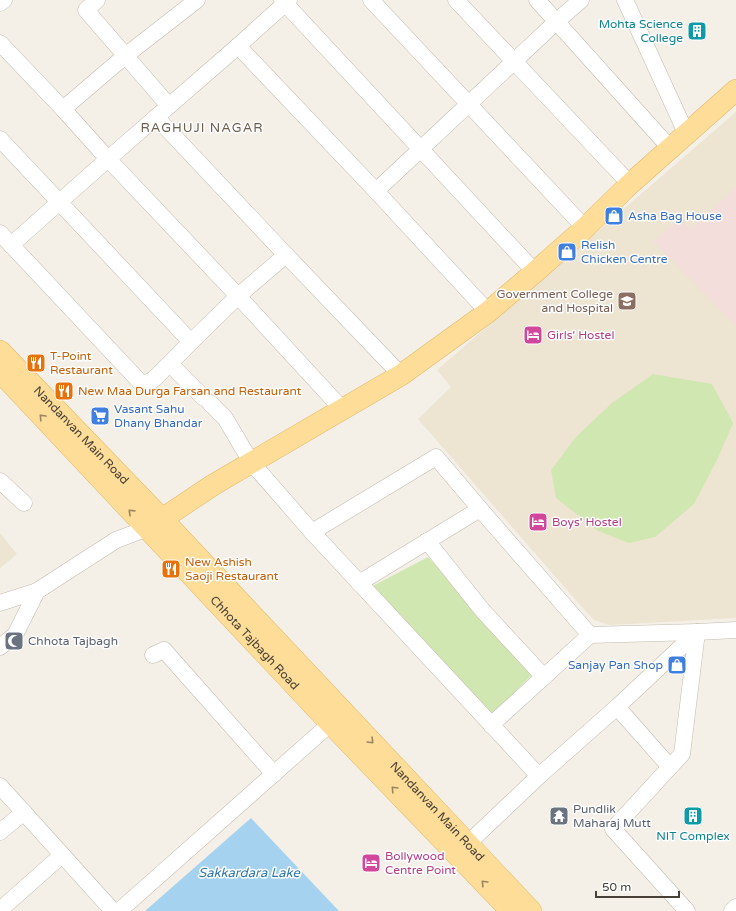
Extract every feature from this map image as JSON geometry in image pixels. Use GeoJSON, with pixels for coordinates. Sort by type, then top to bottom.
{"type":"FeatureCollection","features":[{"type":"Feature","properties":{"kind":"main road"},"geometry":{"type":"LineString","coordinates":[[155,524],[213,485],[344,410],[401,375],[488,312],[535,272],[686,133],[736,90]]}},
{"type":"Feature","properties":{"kind":"main road","name":"Nandanvan Main Road"},"geometry":{"type":"LineString","coordinates":[[0,351],[6,377],[155,524]]}},
{"type":"Feature","properties":{"kind":"main road","name":"Chhota Tajbagh Road"},"geometry":{"type":"LineString","coordinates":[[155,524],[337,718]]}},
{"type":"Feature","properties":{"kind":"main road","name":"Nandanvan Main Road"},"geometry":{"type":"LineString","coordinates":[[337,718],[463,849],[531,911]]}},
{"type":"Feature","properties":{"kind":"main road"},"geometry":{"type":"LineString","coordinates":[[463,849],[511,911]]}},
{"type":"Feature","properties":{"kind":"street"},"geometry":{"type":"LineString","coordinates":[[0,3],[4,0]]}},
{"type":"Feature","properties":{"kind":"street"},"geometry":{"type":"LineString","coordinates":[[64,109],[125,56],[197,0]]}},
{"type":"Feature","properties":{"kind":"street"},"geometry":{"type":"LineString","coordinates":[[371,0],[469,103],[584,228]]}},
{"type":"Feature","properties":{"kind":"street"},"geometry":{"type":"LineString","coordinates":[[456,0],[630,184]]}},
{"type":"Feature","properties":{"kind":"street"},"geometry":{"type":"LineString","coordinates":[[537,0],[670,148]]}},
{"type":"Feature","properties":{"kind":"street"},"geometry":{"type":"LineString","coordinates":[[376,191],[581,0]]}},
{"type":"Feature","properties":{"kind":"street"},"geometry":{"type":"LineString","coordinates":[[625,0],[686,133]]}},
{"type":"Feature","properties":{"kind":"street"},"geometry":{"type":"LineString","coordinates":[[11,245],[238,46],[285,1],[535,272]]}},
{"type":"Feature","properties":{"kind":"street"},"geometry":{"type":"LineString","coordinates":[[86,3],[125,56],[169,106]]}},
{"type":"Feature","properties":{"kind":"street"},"geometry":{"type":"LineString","coordinates":[[0,43],[64,109],[108,159],[344,410]]}},
{"type":"Feature","properties":{"kind":"street"},"geometry":{"type":"LineString","coordinates":[[238,46],[376,191],[488,312]]}},
{"type":"Feature","properties":{"kind":"street"},"geometry":{"type":"LineString","coordinates":[[156,117],[401,375]]}},
{"type":"Feature","properties":{"kind":"street"},"geometry":{"type":"LineString","coordinates":[[0,139],[192,342]]}},
{"type":"Feature","properties":{"kind":"street"},"geometry":{"type":"LineString","coordinates":[[0,233],[140,382],[147,383],[170,364],[238,296],[286,255]]}},
{"type":"Feature","properties":{"kind":"street"},"geometry":{"type":"LineString","coordinates":[[170,364],[225,418],[251,462],[312,532],[539,776]]}},
{"type":"Feature","properties":{"kind":"street"},"geometry":{"type":"LineString","coordinates":[[312,532],[436,458],[590,635]]}},
{"type":"Feature","properties":{"kind":"street"},"geometry":{"type":"LineString","coordinates":[[0,481],[24,503]]}},
{"type":"Feature","properties":{"kind":"street"},"geometry":{"type":"LineString","coordinates":[[359,583],[480,509]]}},
{"type":"Feature","properties":{"kind":"street"},"geometry":{"type":"LineString","coordinates":[[0,603],[37,591],[116,540],[155,524]]}},
{"type":"Feature","properties":{"kind":"street"},"geometry":{"type":"LineString","coordinates":[[427,541],[483,610],[544,677]]}},
{"type":"Feature","properties":{"kind":"street"},"geometry":{"type":"LineString","coordinates":[[0,647],[15,635],[37,591]]}},
{"type":"Feature","properties":{"kind":"street"},"geometry":{"type":"LineString","coordinates":[[491,725],[590,635],[736,630]]}},
{"type":"Feature","properties":{"kind":"street"},"geometry":{"type":"LineString","coordinates":[[463,849],[539,776],[697,632]]}},
{"type":"Feature","properties":{"kind":"street"},"geometry":{"type":"LineString","coordinates":[[687,911],[613,829],[682,754],[697,632]]}},
{"type":"Feature","properties":{"kind":"street"},"geometry":{"type":"LineString","coordinates":[[153,655],[164,650],[274,774]]}},
{"type":"Feature","properties":{"kind":"street"},"geometry":{"type":"LineString","coordinates":[[616,707],[670,766]]}},
{"type":"Feature","properties":{"kind":"street"},"geometry":{"type":"LineString","coordinates":[[119,911],[337,718]]}},
{"type":"Feature","properties":{"kind":"street"},"geometry":{"type":"LineString","coordinates":[[0,786],[113,911]]}},
{"type":"Feature","properties":{"kind":"street"},"geometry":{"type":"LineString","coordinates":[[0,832],[24,812]]}},
{"type":"Feature","properties":{"kind":"street"},"geometry":{"type":"LineString","coordinates":[[0,910],[62,855]]}},
{"type":"Feature","properties":{"kind":"street"},"geometry":{"type":"LineString","coordinates":[[732,911],[736,907]]}},
{"type":"Feature","properties":{"kind":"shaded area","name":"Government College and Hospital"},"geometry":{"type":"Polygon","coordinates":[[[736,112],[736,618],[610,625],[594,620],[580,605],[418,419],[451,387],[437,370],[736,112]]]}},
{"type":"Feature","properties":{"kind":"shaded area"},"geometry":{"type":"Polygon","coordinates":[[[735,188],[736,322],[734,324],[653,241],[679,220],[691,229],[735,188]]]}},
{"type":"Feature","properties":{"kind":"shaded area"},"geometry":{"type":"Polygon","coordinates":[[[0,533],[17,554],[0,568],[0,533]]]}},
{"type":"Feature","properties":{"kind":"green space"},"geometry":{"type":"Polygon","coordinates":[[[653,374],[712,384],[733,423],[718,458],[694,504],[655,537],[629,543],[598,531],[556,498],[551,470],[576,437],[612,403],[653,374]]]}},
{"type":"Feature","properties":{"kind":"green space"},"geometry":{"type":"Polygon","coordinates":[[[428,557],[533,674],[492,714],[371,587],[428,557]]]}},
{"type":"Feature","properties":{"kind":"water","name":"Sakkardara Lake"},"geometry":{"type":"Polygon","coordinates":[[[251,818],[339,911],[145,911],[251,818]]]}},
{"type":"Feature","properties":{"kind":"place","name":"Mohta Science College"},"geometry":{"type":"Point","coordinates":[697,31]}},
{"type":"Feature","properties":{"kind":"place","name":"Asha Bag House"},"geometry":{"type":"Point","coordinates":[614,216]}},
{"type":"Feature","properties":{"kind":"place","name":"Relish Chicken Centre"},"geometry":{"type":"Point","coordinates":[567,252]}},
{"type":"Feature","properties":{"kind":"place","name":"Government College and Hospital"},"geometry":{"type":"Point","coordinates":[627,301]}},
{"type":"Feature","properties":{"kind":"place","name":"Girls' Hostel"},"geometry":{"type":"Point","coordinates":[533,335]}},
{"type":"Feature","properties":{"kind":"place","name":"T-Point Restaurant"},"geometry":{"type":"Point","coordinates":[36,363]}},
{"type":"Feature","properties":{"kind":"place","name":"New Maa Durga Farsan and Restaurant"},"geometry":{"type":"Point","coordinates":[64,391]}},
{"type":"Feature","properties":{"kind":"place","name":"Vasant Sahu Dhany Bhandar"},"geometry":{"type":"Point","coordinates":[100,416]}},
{"type":"Feature","properties":{"kind":"place","name":"Boys' Hostel"},"geometry":{"type":"Point","coordinates":[538,522]}},
{"type":"Feature","properties":{"kind":"place","name":"New Ashish Saoji Restaurant"},"geometry":{"type":"Point","coordinates":[171,569]}},
{"type":"Feature","properties":{"kind":"place","name":"Chhota Tajbagh"},"geometry":{"type":"Point","coordinates":[14,641]}},
{"type":"Feature","properties":{"kind":"place","name":"Sanjay Pan Shop"},"geometry":{"type":"Point","coordinates":[677,665]}},
{"type":"Feature","properties":{"kind":"place","name":"Pundlik Maharaj Mutt"},"geometry":{"type":"Point","coordinates":[559,816]}},
{"type":"Feature","properties":{"kind":"place","name":"NIT Complex"},"geometry":{"type":"Point","coordinates":[693,816]}},
{"type":"Feature","properties":{"kind":"place","name":"Bollywood Centre Point"},"geometry":{"type":"Point","coordinates":[371,863]}},
{"type":"Feature","properties":{"kind":"district","name":"RAGHUJI NAGAR"},"geometry":{"type":"Point","coordinates":[202,127]}}]}
